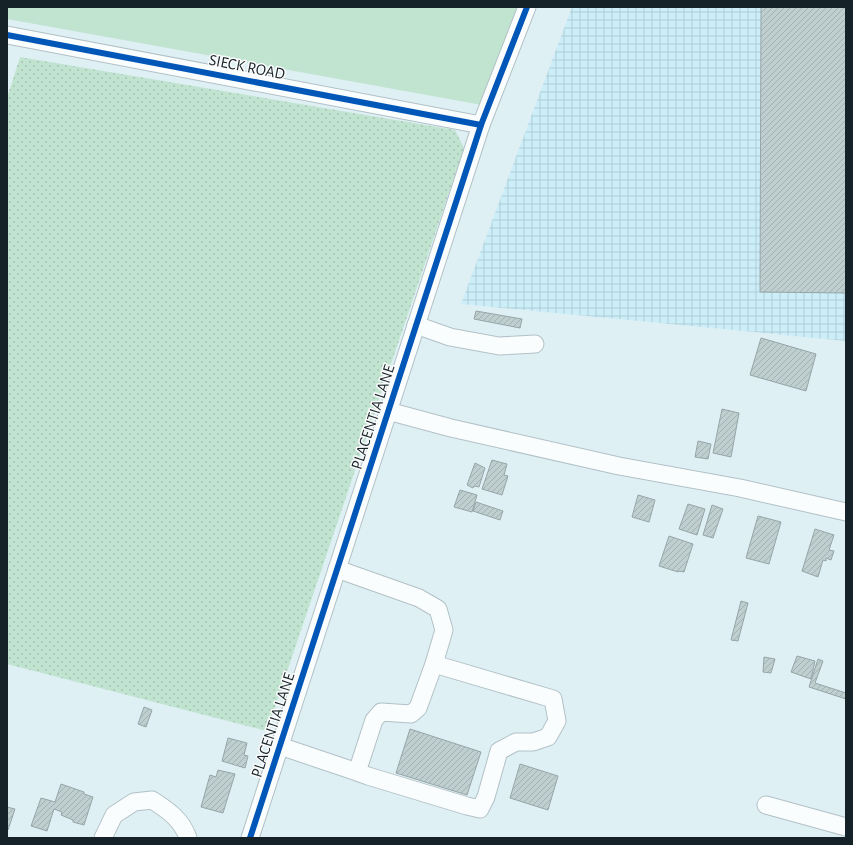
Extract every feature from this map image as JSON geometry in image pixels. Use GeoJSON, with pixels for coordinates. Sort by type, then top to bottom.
{"type":"FeatureCollection","features":[{"type":"Feature","properties":{"kind":"street","name":"PLACENTIA LANE"},"geometry":{"type":"LineString","coordinates":[[250,838],[481,125],[527,7]]}},
{"type":"Feature","properties":{"kind":"street","name":"SIECK ROAD"},"geometry":{"type":"LineString","coordinates":[[7,35],[481,125]]}},
{"type":"Feature","properties":{"kind":"street"},"geometry":{"type":"LineString","coordinates":[[416,325],[450,337],[499,346],[535,344]]}},
{"type":"Feature","properties":{"kind":"street"},"geometry":{"type":"LineString","coordinates":[[388,411],[451,428],[619,466],[740,488],[846,512]]}},
{"type":"Feature","properties":{"kind":"street"},"geometry":{"type":"LineString","coordinates":[[337,569],[419,598],[438,609],[444,630],[434,664],[418,708],[411,714],[381,712],[374,720],[357,772]]}},
{"type":"Feature","properties":{"kind":"street"},"geometry":{"type":"LineString","coordinates":[[280,746],[357,772],[480,809],[486,797],[499,751],[516,742],[534,742],[548,737],[557,721],[552,699],[434,664]]}},
{"type":"Feature","properties":{"kind":"street"},"geometry":{"type":"LineString","coordinates":[[103,838],[114,815],[134,802],[152,800],[171,812],[185,828],[188,838]]}},
{"type":"Feature","properties":{"kind":"street"},"geometry":{"type":"LineString","coordinates":[[766,805],[846,827]]}},
{"type":"Feature","properties":{"kind":"shaded area"},"geometry":{"type":"Polygon","coordinates":[[[572,7],[846,7],[846,341],[461,304],[572,7]]]}},
{"type":"Feature","properties":{"kind":"green space"},"geometry":{"type":"Polygon","coordinates":[[[7,7],[519,7],[482,105],[7,19],[7,7]]]}},
{"type":"Feature","properties":{"kind":"green space"},"geometry":{"type":"Polygon","coordinates":[[[20,57],[455,130],[464,148],[267,731],[7,664],[7,98],[20,57]]]}},
{"type":"Feature","properties":{"kind":"building"},"geometry":{"type":"Polygon","coordinates":[[[761,7],[846,7],[846,293],[760,292],[761,7]]]}},
{"type":"Feature","properties":{"kind":"building"},"geometry":{"type":"Polygon","coordinates":[[[476,311],[522,319],[520,328],[474,319],[476,311]]]}},
{"type":"Feature","properties":{"kind":"building"},"geometry":{"type":"Polygon","coordinates":[[[761,338],[816,354],[806,391],[750,375],[761,338]]]}},
{"type":"Feature","properties":{"kind":"building"},"geometry":{"type":"Polygon","coordinates":[[[722,409],[739,413],[731,457],[713,453],[722,409]]]}},
{"type":"Feature","properties":{"kind":"building"},"geometry":{"type":"Polygon","coordinates":[[[698,441],[711,444],[708,459],[695,457],[698,441]]]}},
{"type":"Feature","properties":{"kind":"building"},"geometry":{"type":"Polygon","coordinates":[[[492,460],[507,464],[504,475],[508,476],[502,495],[482,489],[492,460]]]}},
{"type":"Feature","properties":{"kind":"building"},"geometry":{"type":"Polygon","coordinates":[[[475,463],[485,468],[479,487],[474,486],[473,488],[467,485],[475,463]]]}},
{"type":"Feature","properties":{"kind":"building"},"geometry":{"type":"Polygon","coordinates":[[[460,490],[477,495],[472,512],[454,507],[460,490]]]}},
{"type":"Feature","properties":{"kind":"building"},"geometry":{"type":"Polygon","coordinates":[[[638,495],[655,500],[649,522],[632,517],[638,495]]]}},
{"type":"Feature","properties":{"kind":"building"},"geometry":{"type":"Polygon","coordinates":[[[476,502],[503,511],[500,520],[473,511],[476,502]]]}},
{"type":"Feature","properties":{"kind":"building"},"geometry":{"type":"Polygon","coordinates":[[[688,504],[705,509],[697,535],[679,529],[688,504]]]}},
{"type":"Feature","properties":{"kind":"building"},"geometry":{"type":"Polygon","coordinates":[[[712,505],[723,509],[713,538],[703,535],[712,505]]]}},
{"type":"Feature","properties":{"kind":"building"},"geometry":{"type":"Polygon","coordinates":[[[758,516],[781,522],[769,564],[746,558],[758,516]]]}},
{"type":"Feature","properties":{"kind":"building"},"geometry":{"type":"Polygon","coordinates":[[[815,529],[834,535],[829,550],[834,551],[831,560],[826,558],[826,561],[823,560],[818,577],[802,571],[815,529]]]}},
{"type":"Feature","properties":{"kind":"building"},"geometry":{"type":"Polygon","coordinates":[[[669,536],[693,544],[684,572],[678,572],[659,566],[669,536]]]}},
{"type":"Feature","properties":{"kind":"building"},"geometry":{"type":"Polygon","coordinates":[[[741,601],[748,603],[738,641],[731,640],[741,601]]]}},
{"type":"Feature","properties":{"kind":"building"},"geometry":{"type":"Polygon","coordinates":[[[797,656],[815,661],[811,679],[791,672],[797,656]]]}},
{"type":"Feature","properties":{"kind":"building"},"geometry":{"type":"Polygon","coordinates":[[[764,657],[775,659],[771,673],[763,672],[764,657]]]}},
{"type":"Feature","properties":{"kind":"building"},"geometry":{"type":"Polygon","coordinates":[[[818,659],[823,661],[815,683],[846,693],[846,699],[809,687],[818,659]]]}},
{"type":"Feature","properties":{"kind":"building"},"geometry":{"type":"Polygon","coordinates":[[[144,707],[152,710],[146,727],[138,724],[144,707]]]}},
{"type":"Feature","properties":{"kind":"building"},"geometry":{"type":"Polygon","coordinates":[[[410,729],[481,752],[467,795],[396,773],[410,729]]]}},
{"type":"Feature","properties":{"kind":"building"},"geometry":{"type":"Polygon","coordinates":[[[228,738],[247,743],[244,755],[248,756],[245,768],[222,761],[228,738]]]}},
{"type":"Feature","properties":{"kind":"building"},"geometry":{"type":"Polygon","coordinates":[[[520,764],[558,776],[548,810],[510,798],[520,764]]]}},
{"type":"Feature","properties":{"kind":"building"},"geometry":{"type":"Polygon","coordinates":[[[218,770],[235,774],[223,813],[201,807],[210,775],[216,777],[218,770]]]}},
{"type":"Feature","properties":{"kind":"building"},"geometry":{"type":"Polygon","coordinates":[[[61,784],[84,792],[84,794],[93,797],[84,825],[73,822],[73,820],[61,815],[62,812],[54,809],[47,831],[31,826],[41,798],[55,802],[61,784]]]}},
{"type":"Feature","properties":{"kind":"building"},"geometry":{"type":"Polygon","coordinates":[[[7,807],[15,809],[8,830],[7,830],[7,807]]]}},
{"type":"Feature","properties":{"kind":"cycle path"},"geometry":{"type":"LineString","coordinates":[[250,838],[481,125],[527,7]]}},
{"type":"Feature","properties":{"kind":"cycle path"},"geometry":{"type":"LineString","coordinates":[[7,35],[481,125]]}}]}
